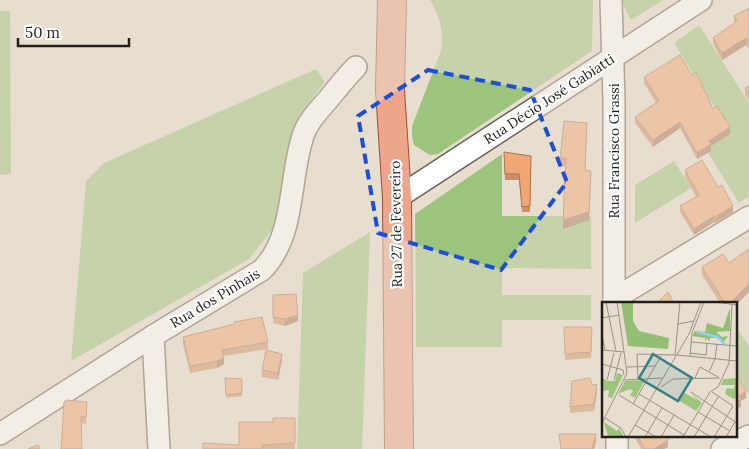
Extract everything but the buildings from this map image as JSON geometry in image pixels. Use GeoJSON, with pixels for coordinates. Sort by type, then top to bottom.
{"type":"FeatureCollection","features":[{"type":"Feature","properties":{"kind":"main road","name":"Rua 27 de Fevereiro"},"geometry":{"type":"LineString","coordinates":[[392,0],[390,90],[397,198],[399,449]]}},
{"type":"Feature","properties":{"kind":"street","name":"Rua Francisco Grassi"},"geometry":{"type":"LineString","coordinates":[[611,0],[614,101],[614,301]]}},
{"type":"Feature","properties":{"kind":"street","name":"Rua Décio José Gabiatti"},"geometry":{"type":"LineString","coordinates":[[397,198],[701,0]]}},
{"type":"Feature","properties":{"kind":"street","name":"Rua dos Pinhais"},"geometry":{"type":"LineString","coordinates":[[0,434],[153,336],[262,270],[272,259],[283,233],[305,132],[340,83],[356,67]]}},
{"type":"Feature","properties":{"kind":"street"},"geometry":{"type":"LineString","coordinates":[[614,301],[749,217]]}},
{"type":"Feature","properties":{"kind":"street"},"geometry":{"type":"LineString","coordinates":[[153,336],[159,449]]}},
{"type":"Feature","properties":{"kind":"street"},"geometry":{"type":"LineString","coordinates":[[617,436],[617,449]]}},
{"type":"Feature","properties":{"kind":"street"},"geometry":{"type":"LineString","coordinates":[[722,449],[749,436]]}},
{"type":"Feature","properties":{"kind":"highlighted area"},"geometry":{"type":"Polygon","coordinates":[[[428,70],[530,90],[567,182],[501,270],[378,233],[358,116],[428,70]]]}},
{"type":"Feature","properties":{"kind":"green space"},"geometry":{"type":"Polygon","coordinates":[[[430,0],[593,0],[592,51],[438,154],[430,155],[414,145],[412,126],[441,51],[442,37],[440,24],[430,0]]]}},
{"type":"Feature","properties":{"kind":"green space"},"geometry":{"type":"Polygon","coordinates":[[[622,0],[663,0],[631,20],[622,0]]]}},
{"type":"Feature","properties":{"kind":"green space"},"geometry":{"type":"Polygon","coordinates":[[[0,11],[10,11],[11,174],[0,175],[0,11]]]}},
{"type":"Feature","properties":{"kind":"green space"},"geometry":{"type":"Polygon","coordinates":[[[699,25],[749,103],[749,196],[739,203],[702,143],[727,127],[674,43],[699,25]]]}},
{"type":"Feature","properties":{"kind":"green space"},"geometry":{"type":"Polygon","coordinates":[[[316,69],[325,82],[299,115],[289,152],[284,200],[272,230],[249,259],[71,361],[86,181],[104,163],[316,69]]]}},
{"type":"Feature","properties":{"kind":"green space"},"geometry":{"type":"Polygon","coordinates":[[[502,154],[502,216],[591,216],[591,269],[502,268],[502,295],[591,295],[591,320],[502,320],[502,347],[416,347],[415,214],[502,154]]]}},
{"type":"Feature","properties":{"kind":"green space"},"geometry":{"type":"Polygon","coordinates":[[[674,161],[691,188],[635,223],[635,185],[674,161]]]}},
{"type":"Feature","properties":{"kind":"green space"},"geometry":{"type":"Polygon","coordinates":[[[370,232],[362,449],[297,449],[303,273],[370,232]]]}},
{"type":"Feature","properties":{"kind":"green space"},"geometry":{"type":"Polygon","coordinates":[[[739,331],[749,346],[749,395],[736,376],[736,333],[739,331]]]}}]}
